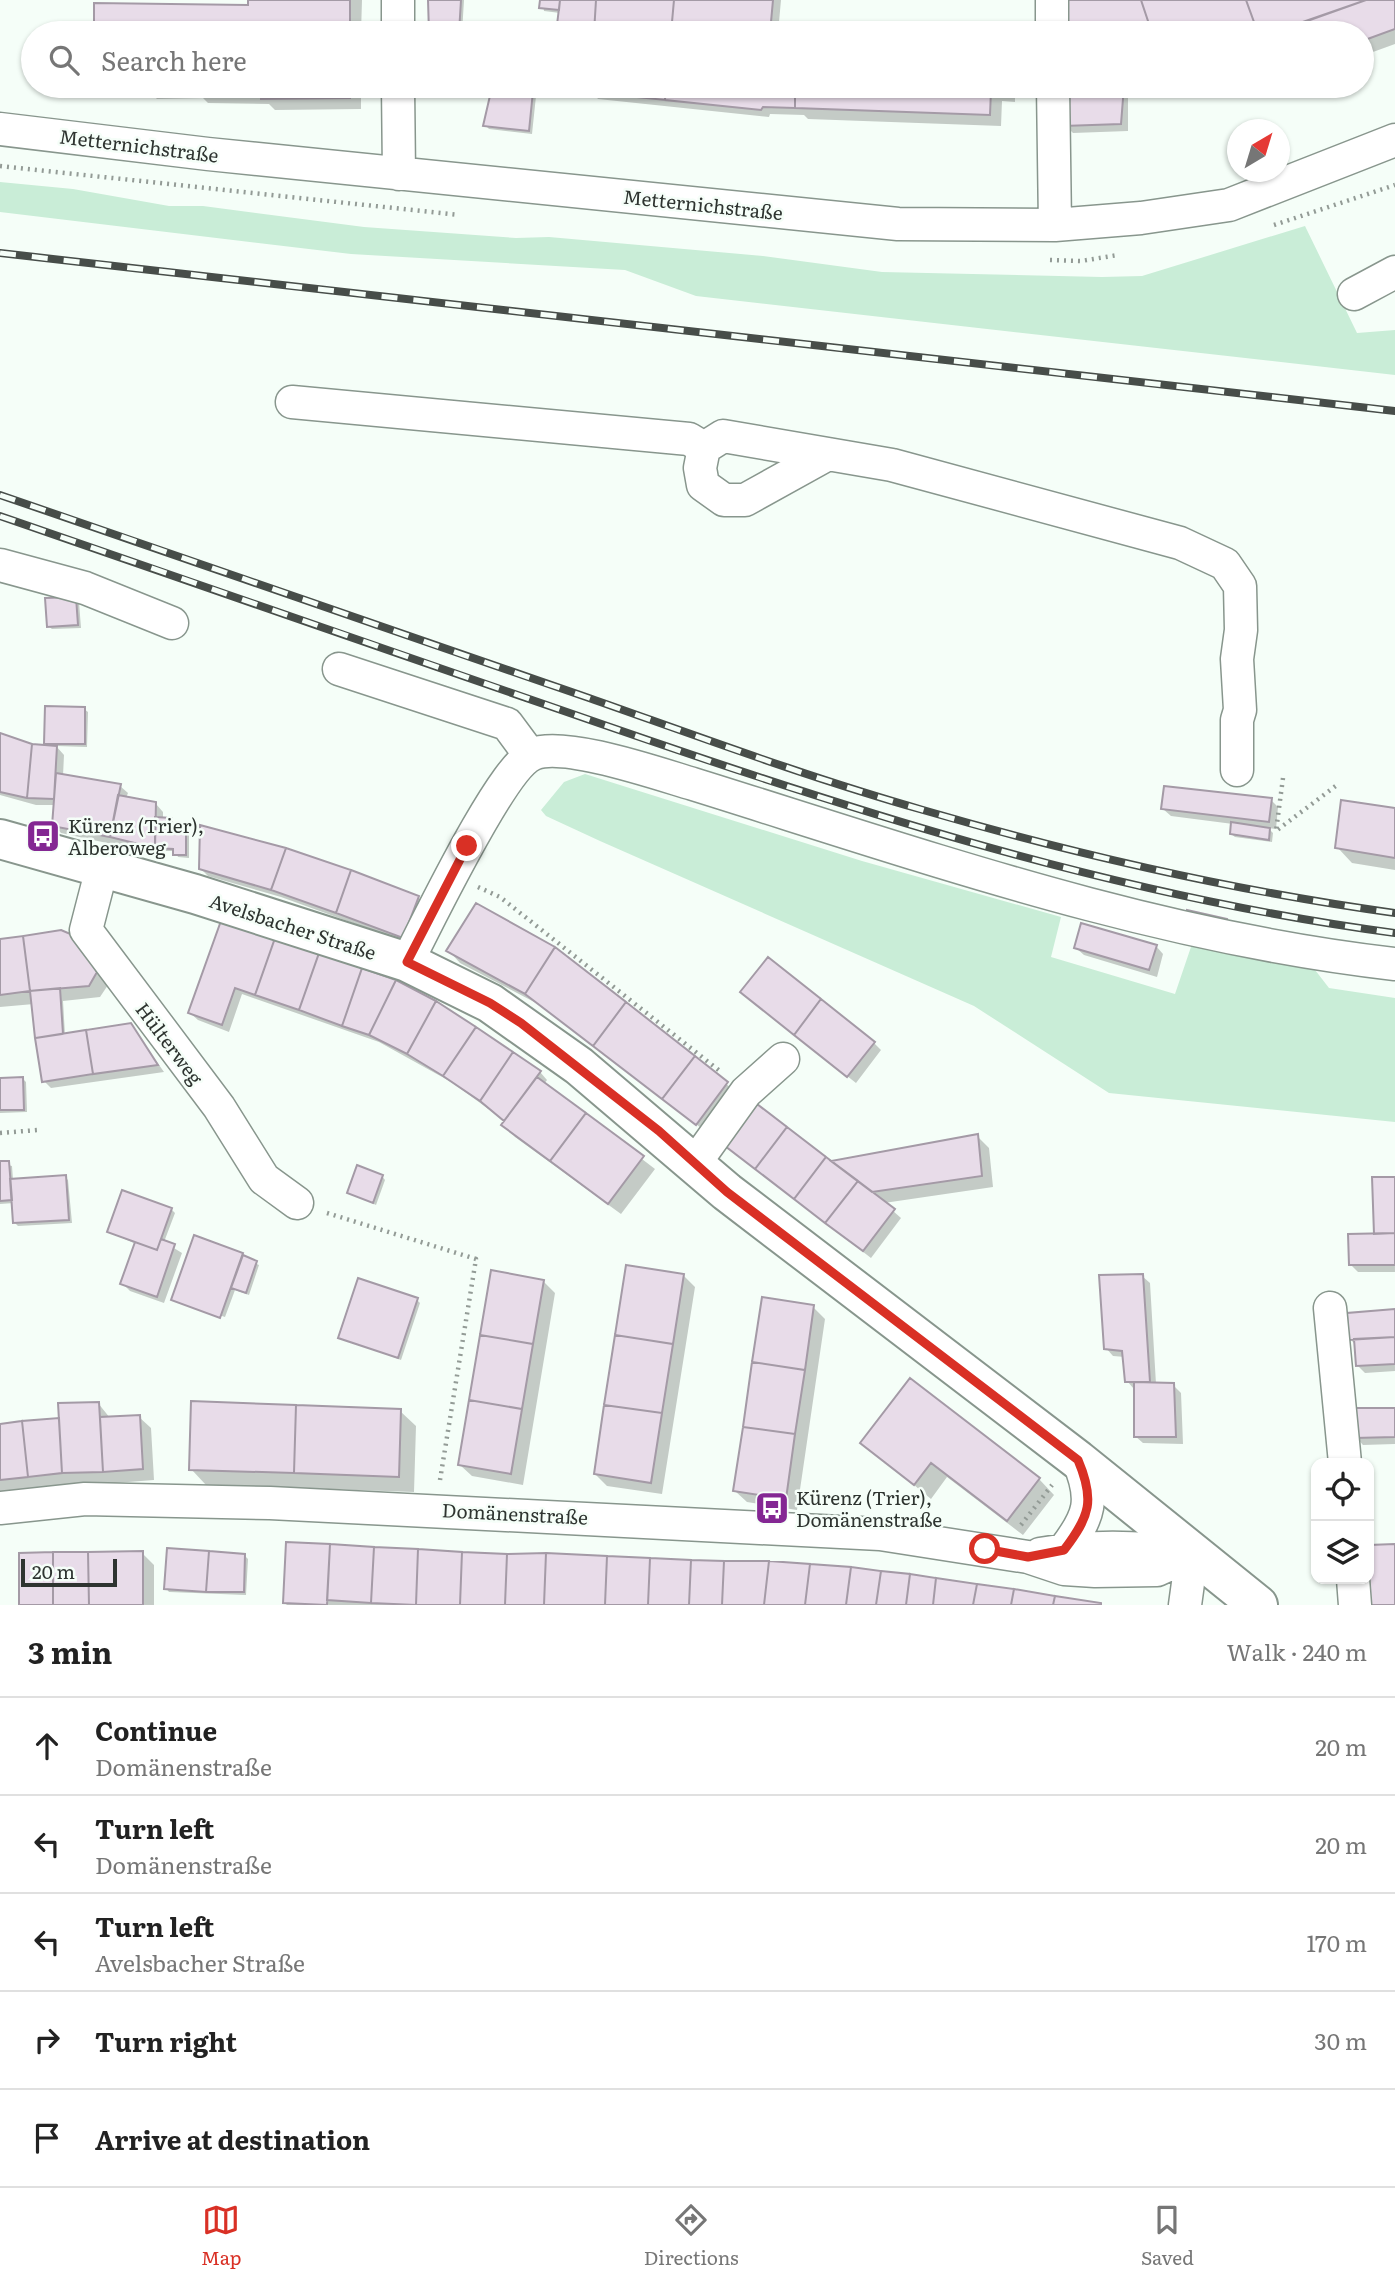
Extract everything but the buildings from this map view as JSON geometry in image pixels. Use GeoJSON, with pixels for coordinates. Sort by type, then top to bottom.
{"type":"FeatureCollection","features":[{"type":"Feature","properties":{"kind":"main road","name":"Avelsbacher Straße"},"geometry":{"type":"LineString","coordinates":[[0,839],[195,894],[407,962],[490,1003],[521,1023],[1069,1467],[1192,1554],[1258,1605]]}},
{"type":"Feature","properties":{"kind":"street"},"geometry":{"type":"LineString","coordinates":[[398,0],[398,21]]}},
{"type":"Feature","properties":{"kind":"street"},"geometry":{"type":"LineString","coordinates":[[1052,0],[1052,21]]}},
{"type":"Feature","properties":{"kind":"street"},"geometry":{"type":"LineString","coordinates":[[398,98],[399,174]]}},
{"type":"Feature","properties":{"kind":"street"},"geometry":{"type":"LineString","coordinates":[[1053,98],[1055,225]]}},
{"type":"Feature","properties":{"kind":"street","name":"Metternichstraße"},"geometry":{"type":"LineString","coordinates":[[0,129],[399,174],[898,224],[1055,225],[1141,218],[1229,205],[1395,140]]}},
{"type":"Feature","properties":{"kind":"street"},"geometry":{"type":"LineString","coordinates":[[1354,294],[1395,272]]}},
{"type":"Feature","properties":{"kind":"street"},"geometry":{"type":"LineString","coordinates":[[292,402],[689,439],[705,448]]}},
{"type":"Feature","properties":{"kind":"street"},"geometry":{"type":"LineString","coordinates":[[828,454],[745,500],[724,500],[703,485],[700,468],[705,448],[723,436],[828,454],[892,465],[1180,543],[1225,564],[1240,586],[1237,770]]}},
{"type":"Feature","properties":{"kind":"street"},"geometry":{"type":"LineString","coordinates":[[0,565],[86,588],[172,623]]}},
{"type":"Feature","properties":{"kind":"street"},"geometry":{"type":"LineString","coordinates":[[339,669],[507,724],[530,755]]}},
{"type":"Feature","properties":{"kind":"street"},"geometry":{"type":"LineString","coordinates":[[407,962],[467,846],[516,767],[530,755],[548,750],[584,754],[686,782],[1045,893],[1177,926],[1335,957],[1395,964]]}},
{"type":"Feature","properties":{"kind":"street","name":"Hülterweg"},"geometry":{"type":"LineString","coordinates":[[102,868],[86,930],[219,1107],[264,1178],[297,1203]]}},
{"type":"Feature","properties":{"kind":"street"},"geometry":{"type":"LineString","coordinates":[[695,1163],[746,1092],[783,1059]]}},
{"type":"Feature","properties":{"kind":"street"},"geometry":{"type":"LineString","coordinates":[[1330,1308],[1345,1458]]}},
{"type":"Feature","properties":{"kind":"street"},"geometry":{"type":"LineString","coordinates":[[1064,1550],[1080,1528],[1089,1506],[1088,1487],[1069,1467]]}},
{"type":"Feature","properties":{"kind":"street","name":"Domänenstraße"},"geometry":{"type":"LineString","coordinates":[[0,1508],[85,1499],[437,1509],[880,1534],[1026,1544],[1064,1550],[1143,1547],[1192,1554]]}},
{"type":"Feature","properties":{"kind":"street","name":"Domänenstraße"},"geometry":{"type":"LineString","coordinates":[[1026,1544],[1064,1569],[1157,1570],[1192,1554]]}},
{"type":"Feature","properties":{"kind":"street"},"geometry":{"type":"LineString","coordinates":[[1185,1605],[1192,1554]]}},
{"type":"Feature","properties":{"kind":"street"},"geometry":{"type":"LineString","coordinates":[[1353,1584],[1355,1605]]}},
{"type":"Feature","properties":{"kind":"path"},"geometry":{"type":"LineString","coordinates":[[1283,778],[1276,831],[1337,785]]}},
{"type":"Feature","properties":{"kind":"path"},"geometry":{"type":"LineString","coordinates":[[500,898],[746,1092]]}},
{"type":"Feature","properties":{"kind":"path"},"geometry":{"type":"LineString","coordinates":[[0,1133],[38,1130]]}},
{"type":"Feature","properties":{"kind":"path"},"geometry":{"type":"LineString","coordinates":[[297,1203],[475,1259],[437,1509]]}},
{"type":"Feature","properties":{"kind":"path"},"geometry":{"type":"LineString","coordinates":[[1026,1544],[1016,1531],[1069,1467]]}},
{"type":"Feature","properties":{"kind":"green space"},"geometry":{"type":"Polygon","coordinates":[[[0,182],[73,189],[169,206],[203,206],[364,227],[516,238],[549,237],[763,256],[882,272],[1142,276],[1305,226],[1357,333],[1395,330],[1395,375],[696,296],[625,270],[351,254],[0,212],[0,182]]]}},
{"type":"Feature","properties":{"kind":"green space"},"geometry":{"type":"Polygon","coordinates":[[[585,774],[862,861],[1061,917],[1051,957],[1175,994],[1192,944],[1312,966],[1329,988],[1395,998],[1395,1122],[1109,1093],[974,1006],[546,816],[541,810],[564,782],[585,774]]]}},
{"type":"Feature","properties":{"kind":"railway"},"geometry":{"type":"LineString","coordinates":[[0,253],[1395,411]]}},
{"type":"Feature","properties":{"kind":"railway"},"geometry":{"type":"LineString","coordinates":[[0,495],[755,757],[881,798],[1040,842],[1157,870],[1276,894],[1395,913]]}},
{"type":"Feature","properties":{"kind":"railway"},"geometry":{"type":"LineString","coordinates":[[0,516],[663,745],[869,812],[1077,871],[1288,916],[1395,933]]}},
{"type":"Feature","properties":{"kind":"place","name":"Kürenz (Trier), Alberoweg"},"geometry":{"type":"Point","coordinates":[43,836]}},
{"type":"Feature","properties":{"kind":"place","name":"Kürenz (Trier), Domänenstraße"},"geometry":{"type":"Point","coordinates":[772,1508]}},
{"type":"Feature","properties":{"kind":"route"},"geometry":{"type":"LineString","coordinates":[[467,846],[407,962],[490,1003],[579,1066],[659,1131],[727,1192],[1078,1460],[1086,1478],[1089,1506],[1084,1521],[1064,1550],[1028,1557],[985,1549]]}}]}
